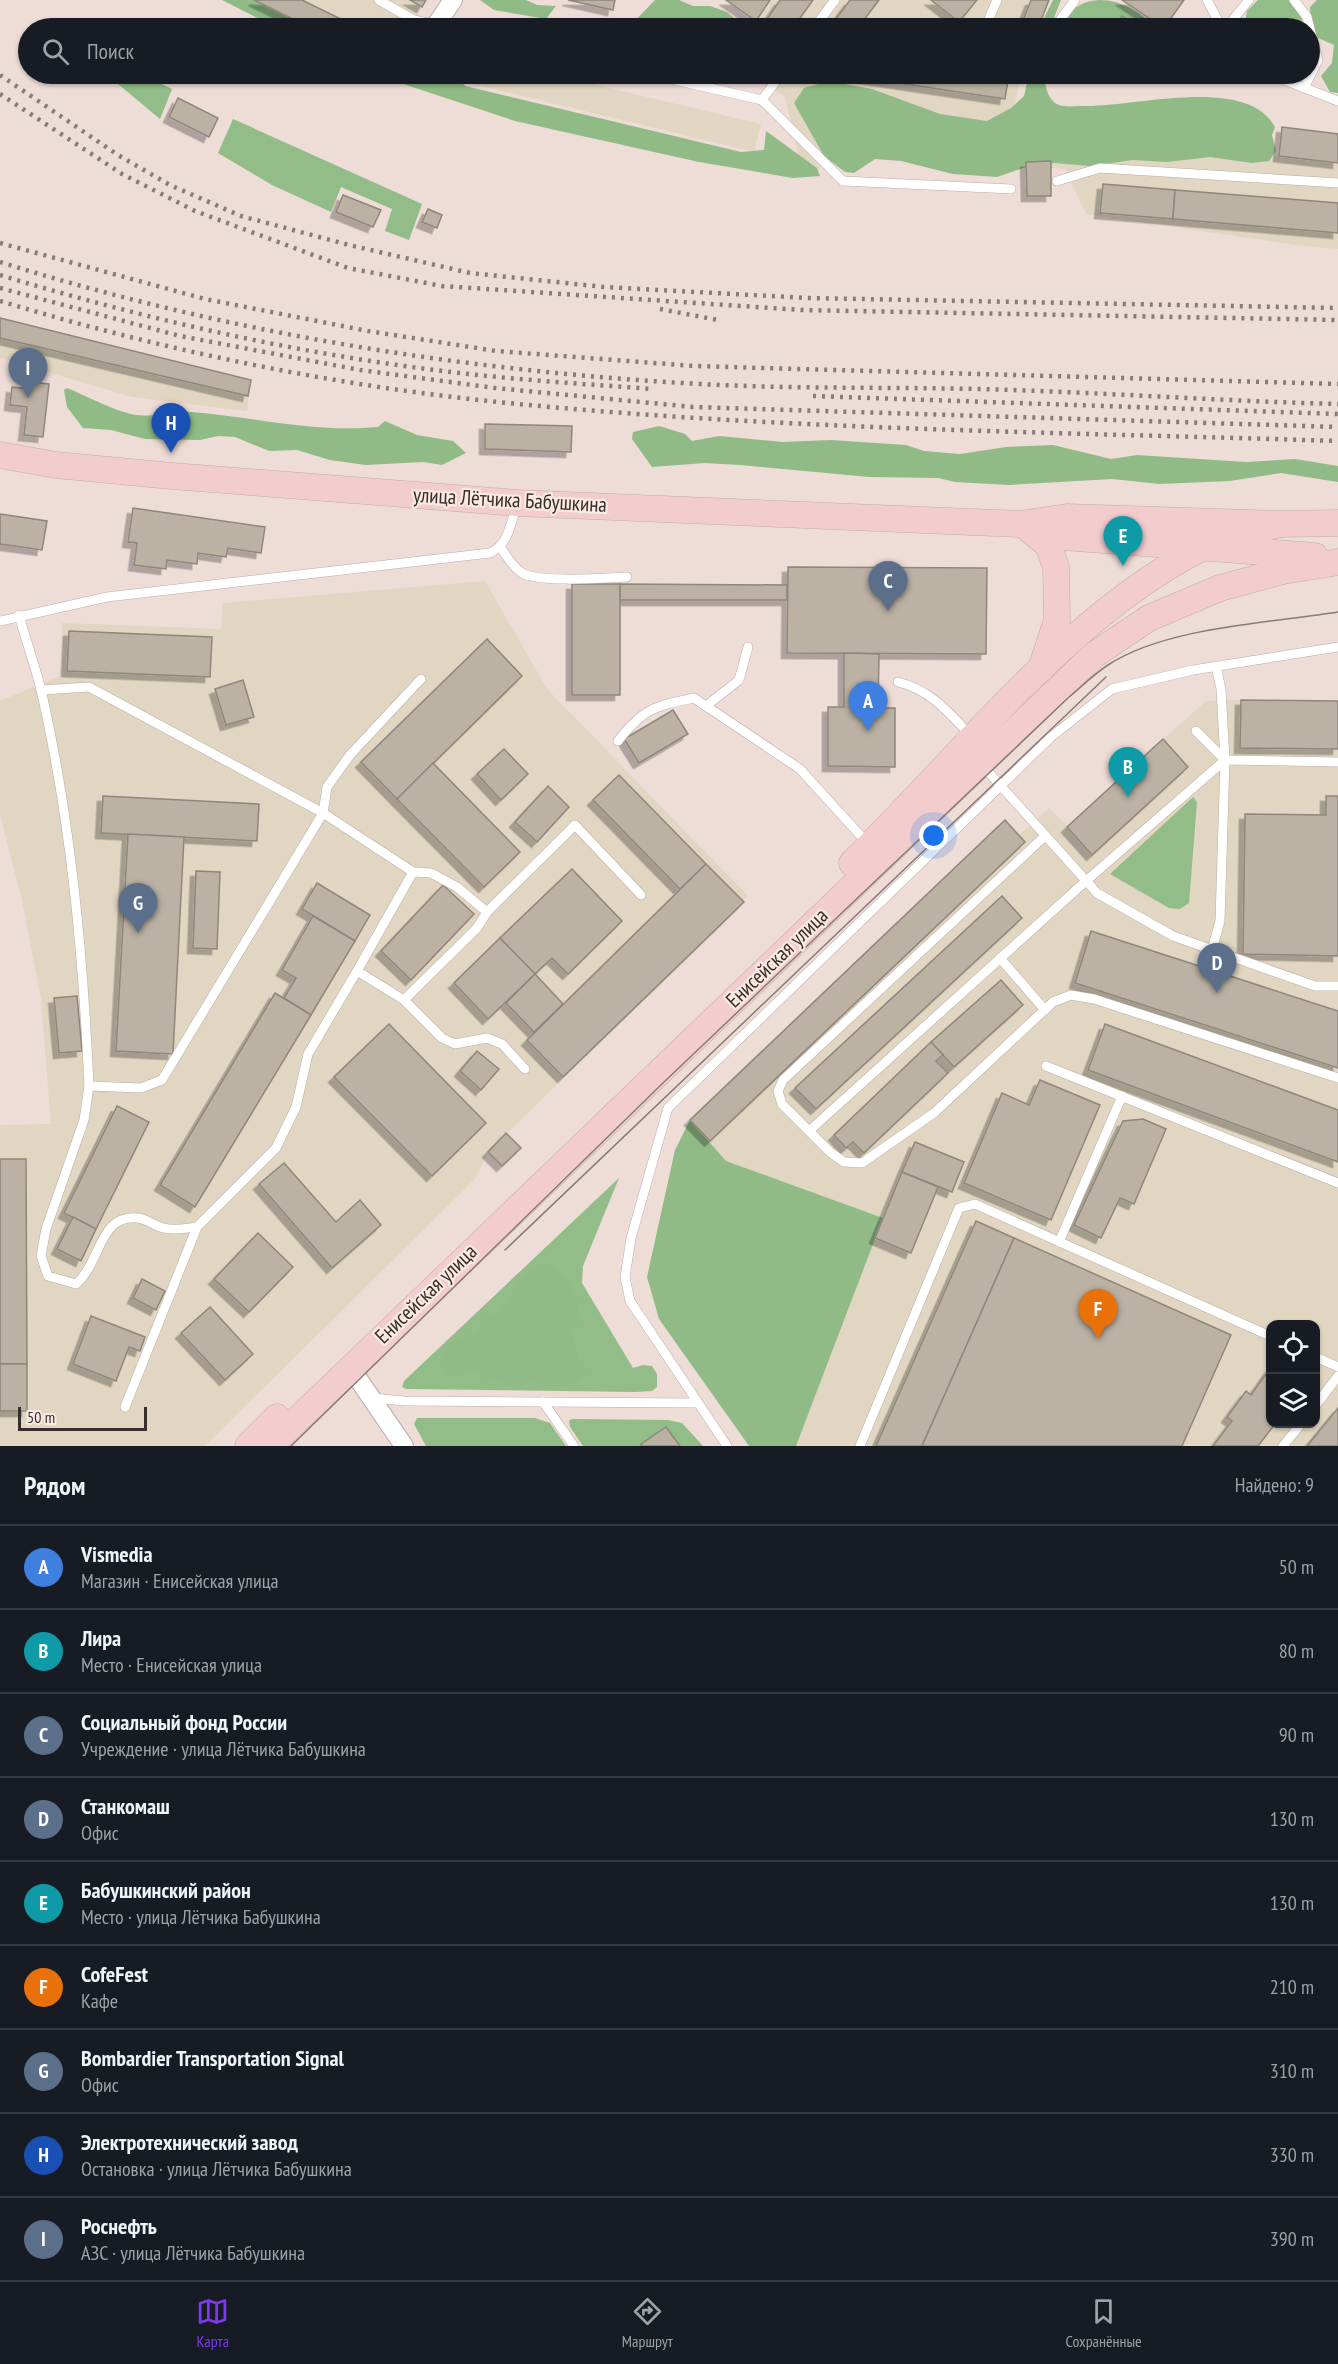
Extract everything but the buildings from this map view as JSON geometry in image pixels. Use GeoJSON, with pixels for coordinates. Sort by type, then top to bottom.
{"type":"FeatureCollection","features":[{"type":"Feature","properties":{"kind":"main road","name":"улица Лётчика Бабушкина"},"geometry":{"type":"LineString","coordinates":[[0,455],[56,465],[172,476],[518,504],[1021,524],[1067,517],[1280,524],[1338,523]]}},
{"type":"Feature","properties":{"kind":"main road","name":"улица Лётчика Бабушкина"},"geometry":{"type":"LineString","coordinates":[[1021,524],[1065,537],[1199,549],[1338,557]]}},
{"type":"Feature","properties":{"kind":"main road"},"geometry":{"type":"LineString","coordinates":[[1021,524],[1048,545],[1056,567],[1057,620],[1041,670]]}},
{"type":"Feature","properties":{"kind":"main road","name":"Енисейская улица"},"geometry":{"type":"LineString","coordinates":[[248,1446],[870,845],[1041,670],[1130,592],[1199,549],[1280,524]]}},
{"type":"Feature","properties":{"kind":"main road","name":"Енисейская улица"},"geometry":{"type":"LineString","coordinates":[[270,1446],[1094,655],[1149,618],[1220,588],[1283,571],[1338,562]]}},
{"type":"Feature","properties":{"kind":"street"},"geometry":{"type":"LineString","coordinates":[[447,18],[453,0]]}},
{"type":"Feature","properties":{"kind":"street"},"geometry":{"type":"LineString","coordinates":[[350,1367],[404,1446]]}},
{"type":"Feature","properties":{"kind":"lane"},"geometry":{"type":"LineString","coordinates":[[380,0],[411,18]]}},
{"type":"Feature","properties":{"kind":"lane"},"geometry":{"type":"LineString","coordinates":[[822,18],[835,0]]}},
{"type":"Feature","properties":{"kind":"lane"},"geometry":{"type":"LineString","coordinates":[[990,18],[997,0]]}},
{"type":"Feature","properties":{"kind":"lane"},"geometry":{"type":"LineString","coordinates":[[1062,18],[1075,0]]}},
{"type":"Feature","properties":{"kind":"lane"},"geometry":{"type":"LineString","coordinates":[[1208,0],[1218,18]]}},
{"type":"Feature","properties":{"kind":"lane"},"geometry":{"type":"LineString","coordinates":[[1233,18],[1249,0]]}},
{"type":"Feature","properties":{"kind":"lane"},"geometry":{"type":"LineString","coordinates":[[1294,0],[1307,18]]}},
{"type":"Feature","properties":{"kind":"lane"},"geometry":{"type":"LineString","coordinates":[[692,84],[762,100],[843,180],[1011,189]]}},
{"type":"Feature","properties":{"kind":"lane"},"geometry":{"type":"LineString","coordinates":[[762,100],[774,84]]}},
{"type":"Feature","properties":{"kind":"lane"},"geometry":{"type":"LineString","coordinates":[[1294,84],[1338,101]]}},
{"type":"Feature","properties":{"kind":"lane"},"geometry":{"type":"LineString","coordinates":[[1304,88],[1306,84]]}},
{"type":"Feature","properties":{"kind":"lane"},"geometry":{"type":"LineString","coordinates":[[1057,181],[1100,168],[1338,183]]}},
{"type":"Feature","properties":{"kind":"lane"},"geometry":{"type":"LineString","coordinates":[[501,548],[518,504]]}},
{"type":"Feature","properties":{"kind":"lane"},"geometry":{"type":"LineString","coordinates":[[501,548],[512,564],[524,574],[550,578],[627,577]]}},
{"type":"Feature","properties":{"kind":"lane"},"geometry":{"type":"LineString","coordinates":[[0,621],[107,597],[479,554],[501,548]]}},
{"type":"Feature","properties":{"kind":"lane"},"geometry":{"type":"LineString","coordinates":[[19,615],[41,690],[57,766],[84,984],[88,1086],[84,1120],[46,1229],[41,1256],[48,1276],[76,1284],[86,1275],[108,1229],[122,1218],[140,1218],[165,1229],[197,1227]]}},
{"type":"Feature","properties":{"kind":"lane"},"geometry":{"type":"LineString","coordinates":[[706,706],[739,680],[748,647]]}},
{"type":"Feature","properties":{"kind":"lane"},"geometry":{"type":"LineString","coordinates":[[727,1446],[696,1403],[630,1301],[625,1277],[631,1238],[668,1108],[1051,737],[1112,689],[1216,666],[1338,647]]}},
{"type":"Feature","properties":{"kind":"lane"},"geometry":{"type":"LineString","coordinates":[[1212,950],[1220,921],[1225,760],[1221,689],[1216,666]]}},
{"type":"Feature","properties":{"kind":"lane"},"geometry":{"type":"LineString","coordinates":[[88,1086],[141,1088],[162,1080],[323,813],[327,787],[350,755],[421,679]]}},
{"type":"Feature","properties":{"kind":"lane"},"geometry":{"type":"LineString","coordinates":[[898,682],[913,686],[932,696],[974,739]]}},
{"type":"Feature","properties":{"kind":"lane"},"geometry":{"type":"LineString","coordinates":[[41,690],[89,687],[323,813],[413,872],[431,873],[440,877],[457,887],[487,912]]}},
{"type":"Feature","properties":{"kind":"lane"},"geometry":{"type":"LineString","coordinates":[[618,741],[637,717],[660,705],[694,698],[800,770],[870,845]]}},
{"type":"Feature","properties":{"kind":"lane"},"geometry":{"type":"LineString","coordinates":[[1196,731],[1225,760]]}},
{"type":"Feature","properties":{"kind":"lane"},"geometry":{"type":"LineString","coordinates":[[809,1131],[1086,880],[1225,760],[1338,762]]}},
{"type":"Feature","properties":{"kind":"lane"},"geometry":{"type":"LineString","coordinates":[[980,764],[1097,893],[1173,936],[1338,994]]}},
{"type":"Feature","properties":{"kind":"lane"},"geometry":{"type":"LineString","coordinates":[[404,1000],[477,928],[487,912],[575,825],[641,895]]}},
{"type":"Feature","properties":{"kind":"lane"},"geometry":{"type":"LineString","coordinates":[[1045,836],[783,1080],[778,1091],[782,1104],[844,1162],[862,1162],[934,1113],[1053,1002],[1071,995],[1094,999],[1338,1078]]}},
{"type":"Feature","properties":{"kind":"lane"},"geometry":{"type":"LineString","coordinates":[[125,1407],[197,1227],[276,1148],[296,1107],[308,1054],[413,872]]}},
{"type":"Feature","properties":{"kind":"lane"},"geometry":{"type":"LineString","coordinates":[[1000,958],[1045,1010]]}},
{"type":"Feature","properties":{"kind":"lane"},"geometry":{"type":"LineString","coordinates":[[357,971],[404,1000],[442,1038],[455,1044],[487,1038],[502,1044],[525,1069]]}},
{"type":"Feature","properties":{"kind":"lane"},"geometry":{"type":"LineString","coordinates":[[1315,986],[1338,986]]}},
{"type":"Feature","properties":{"kind":"lane"},"geometry":{"type":"LineString","coordinates":[[1046,1066],[1338,1183]]}},
{"type":"Feature","properties":{"kind":"lane"},"geometry":{"type":"LineString","coordinates":[[1059,1242],[1122,1096]]}},
{"type":"Feature","properties":{"kind":"lane"},"geometry":{"type":"LineString","coordinates":[[860,1446],[959,1208],[975,1204],[1266,1334]]}},
{"type":"Feature","properties":{"kind":"lane"},"geometry":{"type":"LineString","coordinates":[[1320,1359],[1338,1367]]}},
{"type":"Feature","properties":{"kind":"lane"},"geometry":{"type":"LineString","coordinates":[[1320,1400],[1338,1376]]}},
{"type":"Feature","properties":{"kind":"lane"},"geometry":{"type":"LineString","coordinates":[[371,1398],[404,1401],[696,1403]]}},
{"type":"Feature","properties":{"kind":"lane"},"geometry":{"type":"LineString","coordinates":[[543,1402],[574,1446]]}},
{"type":"Feature","properties":{"kind":"lane"},"geometry":{"type":"LineString","coordinates":[[1283,1446],[1298,1428]]}},
{"type":"Feature","properties":{"kind":"shaded area"},"geometry":{"type":"Polygon","coordinates":[[[254,0],[426,0],[416,18],[291,18],[254,0]]]}},
{"type":"Feature","properties":{"kind":"shaded area"},"geometry":{"type":"Polygon","coordinates":[[[726,0],[1049,0],[1042,18],[753,18],[726,0]]]}},
{"type":"Feature","properties":{"kind":"shaded area"},"geometry":{"type":"Polygon","coordinates":[[[473,84],[592,84],[761,124],[754,152],[473,84]]]}},
{"type":"Feature","properties":{"kind":"shaded area"},"geometry":{"type":"Polygon","coordinates":[[[764,84],[1020,84],[1010,123],[1278,156],[1282,127],[1338,134],[1338,249],[1303,246],[1086,214],[1065,169],[862,155],[802,173],[785,97],[764,84]]]}},
{"type":"Feature","properties":{"kind":"shaded area"},"geometry":{"type":"Polygon","coordinates":[[[0,318],[251,380],[247,411],[132,397],[0,358],[0,318]]]}},
{"type":"Feature","properties":{"kind":"shaded area"},"geometry":{"type":"Polygon","coordinates":[[[485,581],[547,689],[748,896],[488,1152],[475,1179],[205,1446],[0,1446],[0,1125],[51,1124],[41,999],[22,900],[0,815],[0,701],[60,676],[62,623],[221,629],[223,603],[485,581]]]}},
{"type":"Feature","properties":{"kind":"shaded area"},"geometry":{"type":"Polygon","coordinates":[[[1206,701],[1338,701],[1338,1446],[796,1446],[883,1218],[726,1161],[690,1120],[1005,820],[1019,835],[1049,808],[1067,826],[1206,701]]]}},
{"type":"Feature","properties":{"kind":"green space"},"geometry":{"type":"Polygon","coordinates":[[[222,0],[258,0],[293,18],[257,18],[222,0]]]}},
{"type":"Feature","properties":{"kind":"green space"},"geometry":{"type":"Polygon","coordinates":[[[480,0],[526,0],[537,5],[556,6],[547,18],[494,10],[480,0]]]}},
{"type":"Feature","properties":{"kind":"green space"},"geometry":{"type":"Polygon","coordinates":[[[655,0],[679,0],[693,6],[710,6],[727,12],[734,18],[638,18],[655,0]]]}},
{"type":"Feature","properties":{"kind":"green space"},"geometry":{"type":"Polygon","coordinates":[[[1053,0],[1061,0],[1054,18],[1044,18],[1053,0]]]}},
{"type":"Feature","properties":{"kind":"green space"},"geometry":{"type":"Polygon","coordinates":[[[1099,0],[1116,2],[1145,18],[1066,18],[1075,8],[1099,0]]]}},
{"type":"Feature","properties":{"kind":"green space"},"geometry":{"type":"Polygon","coordinates":[[[1258,0],[1293,0],[1298,6],[1301,18],[1246,18],[1247,11],[1258,0]]]}},
{"type":"Feature","properties":{"kind":"green space"},"geometry":{"type":"Polygon","coordinates":[[[1317,0],[1338,0],[1338,93],[1330,92],[1321,76],[1332,63],[1334,45],[1320,39],[1320,18],[1311,18],[1310,7],[1317,0]]]}},
{"type":"Feature","properties":{"kind":"green space"},"geometry":{"type":"Polygon","coordinates":[[[118,84],[162,84],[172,89],[160,119],[118,84]]]}},
{"type":"Feature","properties":{"kind":"green space"},"geometry":{"type":"Polygon","coordinates":[[[403,84],[463,84],[741,152],[764,150],[766,131],[817,168],[820,176],[793,178],[699,162],[515,121],[403,84]]]}},
{"type":"Feature","properties":{"kind":"green space"},"geometry":{"type":"Polygon","coordinates":[[[818,84],[845,84],[872,89],[940,114],[987,121],[1011,108],[1024,96],[1027,84],[1045,84],[1055,103],[1065,106],[1104,105],[1187,97],[1240,102],[1260,111],[1275,127],[1272,135],[1276,151],[1269,161],[1252,163],[1210,157],[1167,162],[1133,160],[1090,166],[1055,163],[1029,166],[997,177],[953,174],[901,161],[875,159],[854,173],[845,172],[824,156],[794,103],[804,88],[818,84]]]}},
{"type":"Feature","properties":{"kind":"green space"},"geometry":{"type":"Polygon","coordinates":[[[233,119],[422,204],[409,240],[385,231],[392,209],[341,187],[331,212],[272,185],[218,153],[233,119]]]}},
{"type":"Feature","properties":{"kind":"green space"},"geometry":{"type":"Polygon","coordinates":[[[67,388],[136,415],[191,412],[330,428],[378,427],[385,421],[417,435],[453,441],[466,453],[442,465],[423,462],[366,465],[330,460],[297,450],[269,451],[235,437],[218,436],[200,440],[145,439],[111,430],[83,428],[67,407],[64,390],[67,388]]]}},
{"type":"Feature","properties":{"kind":"green space"},"geometry":{"type":"Polygon","coordinates":[[[659,426],[685,434],[692,441],[719,436],[783,442],[830,440],[906,445],[924,451],[960,454],[1006,447],[1053,445],[1111,459],[1137,455],[1246,462],[1295,459],[1338,466],[1338,482],[1281,473],[1230,481],[1159,484],[1112,479],[1009,485],[955,482],[938,478],[869,477],[705,463],[652,467],[632,439],[633,432],[659,426]]]}},
{"type":"Feature","properties":{"kind":"green space"},"geometry":{"type":"Polygon","coordinates":[[[1193,797],[1197,802],[1189,903],[1180,909],[1169,908],[1110,874],[1193,797]]]}},
{"type":"Feature","properties":{"kind":"green space"},"geometry":{"type":"Polygon","coordinates":[[[690,1120],[726,1161],[883,1218],[796,1446],[749,1446],[659,1319],[647,1277],[675,1150],[690,1120]]]}},
{"type":"Feature","properties":{"kind":"green space"},"geometry":{"type":"Polygon","coordinates":[[[619,1178],[583,1266],[582,1283],[633,1368],[643,1365],[652,1366],[657,1374],[657,1387],[652,1391],[635,1392],[406,1389],[402,1387],[404,1381],[619,1178]]]}},
{"type":"Feature","properties":{"kind":"green space"},"geometry":{"type":"Polygon","coordinates":[[[552,1264],[573,1289],[578,1304],[579,1321],[572,1329],[578,1359],[587,1369],[576,1383],[553,1387],[536,1381],[518,1387],[486,1378],[477,1369],[459,1377],[448,1375],[439,1361],[449,1346],[456,1339],[473,1335],[488,1315],[497,1313],[532,1266],[552,1264]]]}},
{"type":"Feature","properties":{"kind":"green space"},"geometry":{"type":"Polygon","coordinates":[[[417,1418],[535,1418],[550,1423],[566,1446],[426,1446],[414,1424],[417,1418]]]}},
{"type":"Feature","properties":{"kind":"green space"},"geometry":{"type":"Polygon","coordinates":[[[572,1419],[668,1420],[682,1423],[703,1446],[583,1446],[570,1427],[569,1421],[572,1419]]]}},
{"type":"Feature","properties":{"kind":"tram line"},"geometry":{"type":"LineString","coordinates":[[291,1446],[664,1082],[1098,672],[1132,652],[1188,634],[1338,612]]}},
{"type":"Feature","properties":{"kind":"tram line"},"geometry":{"type":"LineString","coordinates":[[505,1250],[1106,677]]}},
{"type":"Feature","properties":{"kind":"railway"},"geometry":{"type":"LineString","coordinates":[[0,75],[118,155],[170,185],[241,216],[349,245],[470,273],[604,287],[807,298],[1338,308]]}},
{"type":"Feature","properties":{"kind":"railway"},"geometry":{"type":"LineString","coordinates":[[0,94],[122,174],[195,211],[348,268],[442,286],[801,310],[1338,320]]}},
{"type":"Feature","properties":{"kind":"railway"},"geometry":{"type":"LineString","coordinates":[[0,243],[205,299],[368,331],[496,351],[694,366],[1338,384]]}},
{"type":"Feature","properties":{"kind":"railway"},"geometry":{"type":"LineString","coordinates":[[0,262],[172,309],[259,328],[346,345],[523,369],[611,378],[735,386],[979,389],[1338,404]]}},
{"type":"Feature","properties":{"kind":"railway"},"geometry":{"type":"LineString","coordinates":[[0,275],[184,325],[309,351],[435,370],[517,379],[652,389]]}},
{"type":"Feature","properties":{"kind":"railway"},"geometry":{"type":"LineString","coordinates":[[0,288],[180,336],[360,370],[495,388],[693,407],[1338,427]]}},
{"type":"Feature","properties":{"kind":"railway"},"geometry":{"type":"LineString","coordinates":[[0,301],[123,335],[247,364],[372,386],[498,402],[707,419],[812,424],[1338,441]]}},
{"type":"Feature","properties":{"kind":"railway"},"geometry":{"type":"LineString","coordinates":[[660,309],[718,320]]}},
{"type":"Feature","properties":{"kind":"railway"},"geometry":{"type":"LineString","coordinates":[[813,396],[1338,414]]}},
{"type":"Feature","properties":{"kind":"place","name":"Роснефть"},"geometry":{"type":"Point","coordinates":[28,398]}},
{"type":"Feature","properties":{"kind":"place","name":"Электротехнический завод"},"geometry":{"type":"Point","coordinates":[171,453]}},
{"type":"Feature","properties":{"kind":"place","name":"Бабушкинский район"},"geometry":{"type":"Point","coordinates":[1123,566]}},
{"type":"Feature","properties":{"kind":"place","name":"Социальный фонд России"},"geometry":{"type":"Point","coordinates":[888,611]}},
{"type":"Feature","properties":{"kind":"place","name":"Vismedia"},"geometry":{"type":"Point","coordinates":[868,731]}},
{"type":"Feature","properties":{"kind":"place","name":"Лира"},"geometry":{"type":"Point","coordinates":[1128,797]}},
{"type":"Feature","properties":{"kind":"place","name":"Bombardier Transportation Signal"},"geometry":{"type":"Point","coordinates":[138,933]}},
{"type":"Feature","properties":{"kind":"place","name":"Станкомаш"},"geometry":{"type":"Point","coordinates":[1217,993]}},
{"type":"Feature","properties":{"kind":"place","name":"CofeFest"},"geometry":{"type":"Point","coordinates":[1098,1339]}}]}
